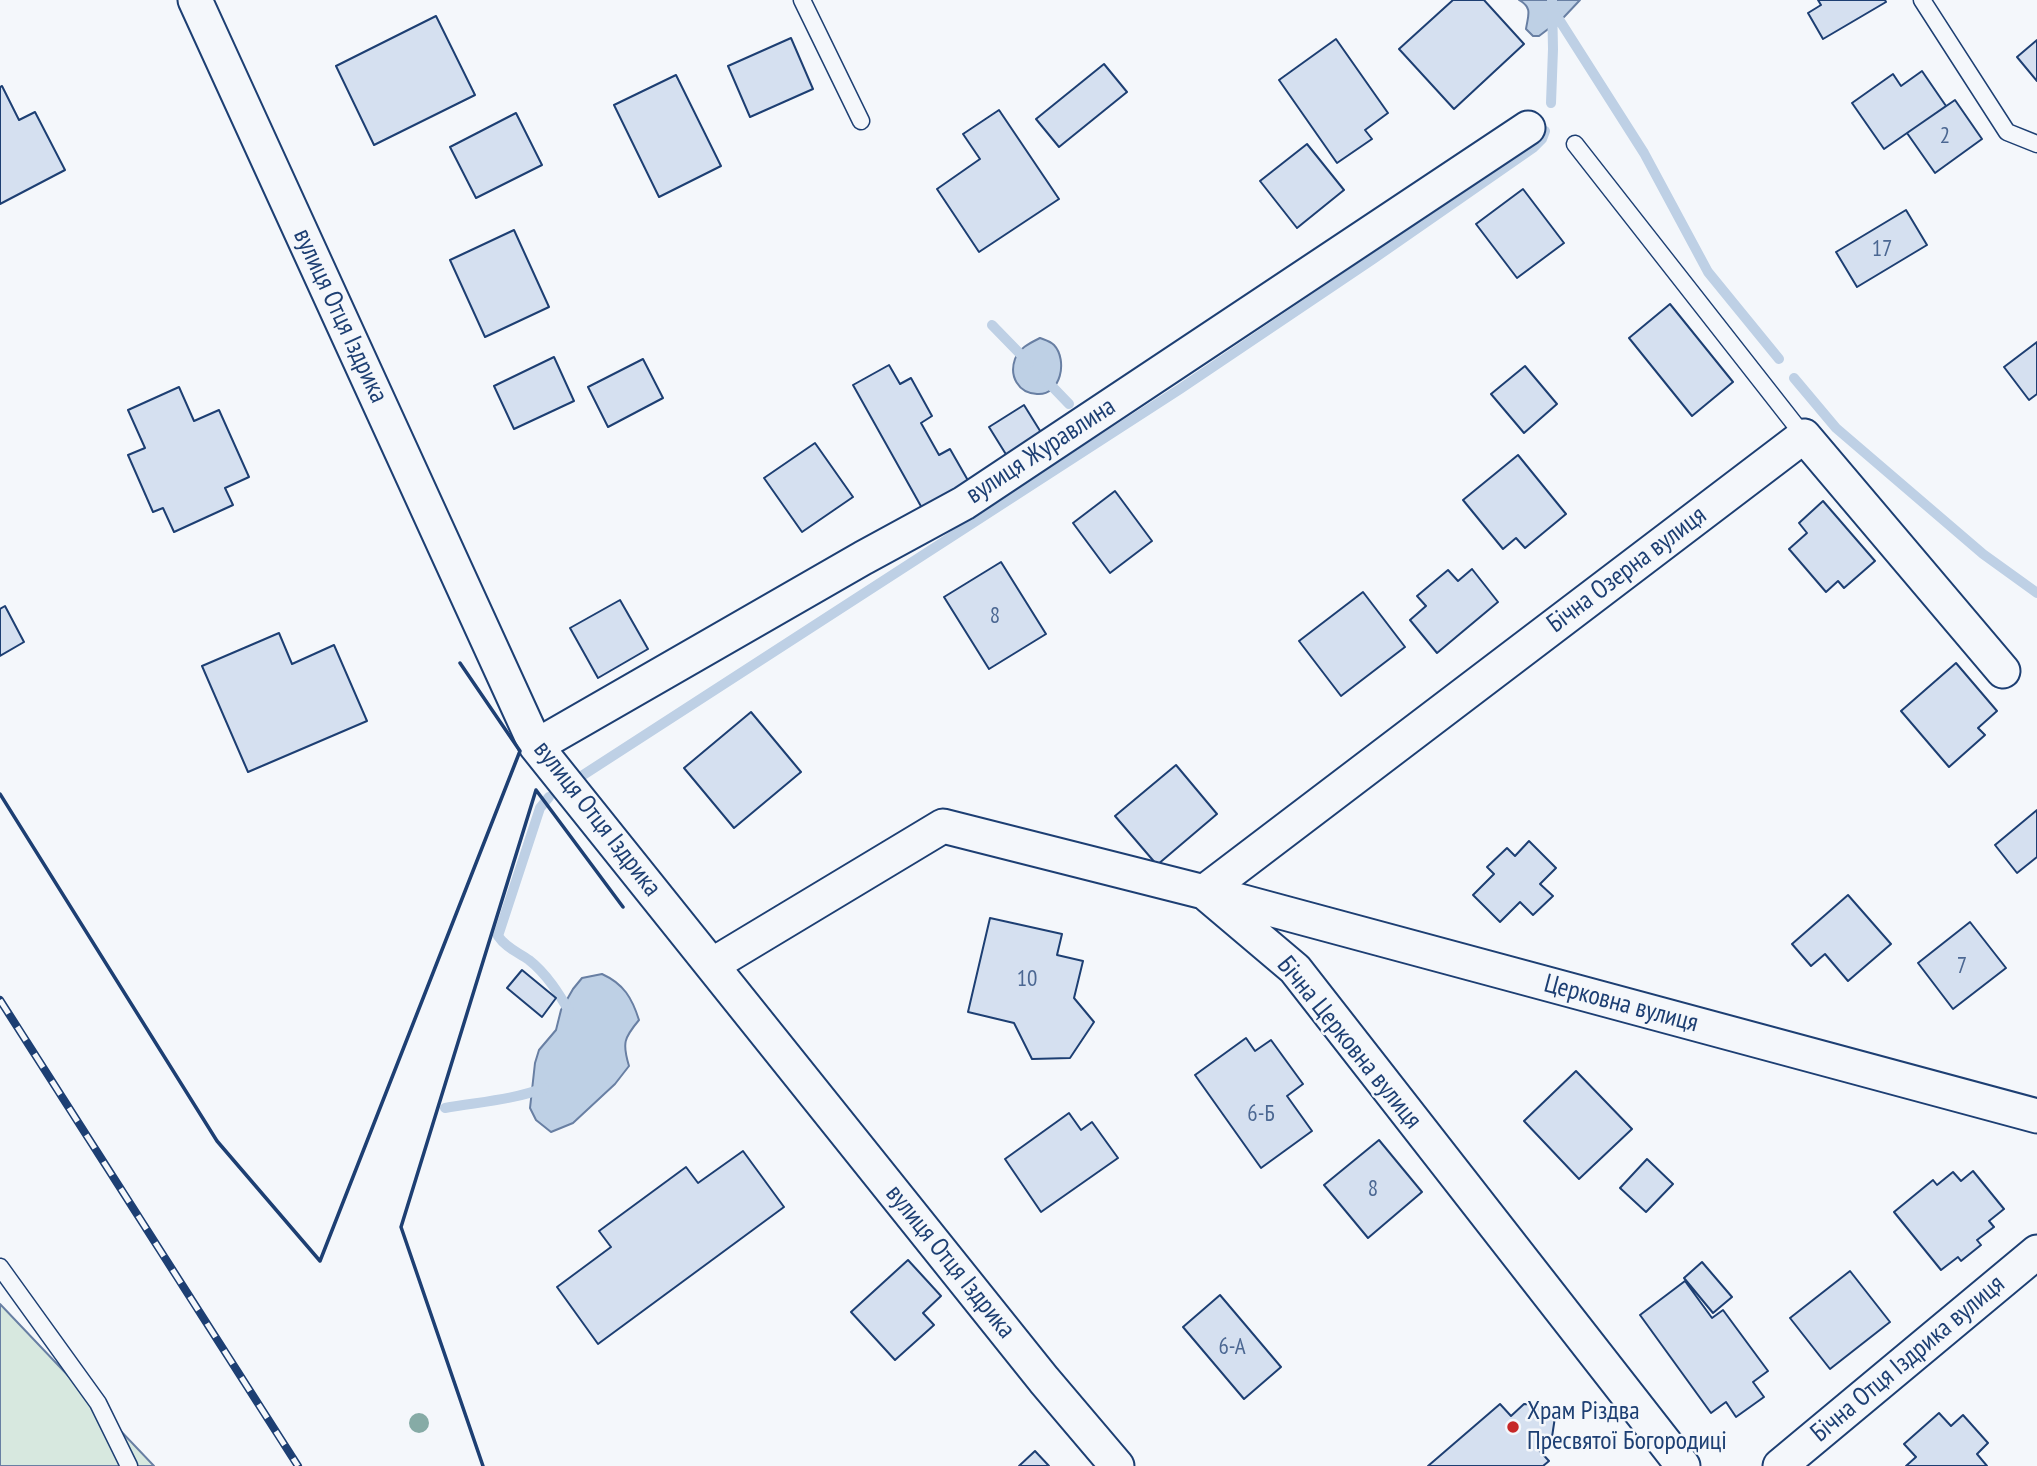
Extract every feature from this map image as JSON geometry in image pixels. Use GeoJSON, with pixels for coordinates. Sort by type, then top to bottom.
{"type":"FeatureCollection","features":[{"type":"Feature","properties":{"kind":"street","name":"вулиця Отця Іздрика"},"geometry":{"type":"LineString","coordinates":[[195,0],[536,746],[1044,1380],[1117,1466]]}},
{"type":"Feature","properties":{"kind":"street","name":"вулиця Журавлина"},"geometry":{"type":"LineString","coordinates":[[536,746],[964,503],[1528,128]]}},
{"type":"Feature","properties":{"kind":"street"},"geometry":{"type":"LineString","coordinates":[[1804,436],[2003,671]]}},
{"type":"Feature","properties":{"kind":"street","name":"Бічна Озерна вулиця"},"geometry":{"type":"LineString","coordinates":[[1204,892],[1804,436]]}},
{"type":"Feature","properties":{"kind":"street","name":"Бічна Церковна вулиця"},"geometry":{"type":"LineString","coordinates":[[712,965],[943,826],[1204,892],[1295,969],[1683,1466]]}},
{"type":"Feature","properties":{"kind":"street","name":"Церковна вулиця"},"geometry":{"type":"LineString","coordinates":[[1204,892],[2037,1116]]}},
{"type":"Feature","properties":{"kind":"street","name":"Бічна Отця Іздрика вулиця"},"geometry":{"type":"LineString","coordinates":[[1780,1466],[2037,1252]]}},
{"type":"Feature","properties":{"kind":"lane"},"geometry":{"type":"LineString","coordinates":[[802,0],[861,121]]}},
{"type":"Feature","properties":{"kind":"lane"},"geometry":{"type":"LineString","coordinates":[[1922,0],[2007,132],[2037,144]]}},
{"type":"Feature","properties":{"kind":"lane"},"geometry":{"type":"LineString","coordinates":[[1575,144],[1804,436]]}},
{"type":"Feature","properties":{"kind":"lane"},"geometry":{"type":"LineString","coordinates":[[0,1267],[98,1404],[129,1466]]}},
{"type":"Feature","properties":{"kind":"shaded area"},"geometry":{"type":"Polygon","coordinates":[[[0,1304],[154,1466],[0,1466],[0,1304]]]}},
{"type":"Feature","properties":{"kind":"water"},"geometry":{"type":"Polygon","coordinates":[[[1519,0],[1580,0],[1564,17],[1539,36],[1533,36],[1526,29],[1528,9],[1519,0]]]}},
{"type":"Feature","properties":{"kind":"water"},"geometry":{"type":"Polygon","coordinates":[[[1040,338],[1054,345],[1061,359],[1061,368],[1057,383],[1052,389],[1037,394],[1020,387],[1014,377],[1013,365],[1022,349],[1040,338]]]}},
{"type":"Feature","properties":{"kind":"water"},"geometry":{"type":"Polygon","coordinates":[[[602,974],[616,982],[626,993],[639,1020],[626,1041],[629,1066],[615,1084],[573,1123],[551,1132],[536,1120],[530,1108],[539,1050],[556,1030],[561,1010],[582,978],[602,974]]]}},
{"type":"Feature","properties":{"kind":"building"},"geometry":{"type":"Polygon","coordinates":[[[1453,0],[1484,0],[1524,44],[1454,109],[1399,49],[1453,0]]]}},
{"type":"Feature","properties":{"kind":"building"},"geometry":{"type":"Polygon","coordinates":[[[1818,0],[1886,2],[1823,39],[1808,13],[1821,5],[1818,0]]]}},
{"type":"Feature","properties":{"kind":"building"},"geometry":{"type":"Polygon","coordinates":[[[436,16],[475,95],[374,145],[336,66],[436,16]]]}},
{"type":"Feature","properties":{"kind":"building"},"geometry":{"type":"Polygon","coordinates":[[[791,38],[813,89],[750,117],[728,66],[791,38]]]}},
{"type":"Feature","properties":{"kind":"building"},"geometry":{"type":"Polygon","coordinates":[[[1336,39],[1388,113],[1365,130],[1372,139],[1337,163],[1279,80],[1336,39]]]}},
{"type":"Feature","properties":{"kind":"building"},"geometry":{"type":"Polygon","coordinates":[[[2037,40],[2037,81],[2017,57],[2037,40]]]}},
{"type":"Feature","properties":{"kind":"building"},"geometry":{"type":"Polygon","coordinates":[[[1104,64],[1127,92],[1059,147],[1036,119],[1104,64]]]}},
{"type":"Feature","properties":{"kind":"building"},"geometry":{"type":"Polygon","coordinates":[[[1922,71],[1946,106],[1884,149],[1852,103],[1893,74],[1901,86],[1922,71]]]}},
{"type":"Feature","properties":{"kind":"building"},"geometry":{"type":"Polygon","coordinates":[[[676,75],[721,166],[659,197],[614,105],[676,75]]]}},
{"type":"Feature","properties":{"kind":"building"},"geometry":{"type":"Polygon","coordinates":[[[2,86],[19,120],[35,112],[65,170],[0,204],[0,87],[2,86]]]}},
{"type":"Feature","properties":{"kind":"building"},"geometry":{"type":"Polygon","coordinates":[[[1955,100],[1982,139],[1935,173],[1907,133],[1955,100]]]}},
{"type":"Feature","properties":{"kind":"building"},"geometry":{"type":"Polygon","coordinates":[[[999,110],[1059,199],[979,252],[937,189],[980,159],[963,134],[999,110]]]}},
{"type":"Feature","properties":{"kind":"building"},"geometry":{"type":"Polygon","coordinates":[[[516,113],[542,165],[476,198],[450,147],[516,113]]]}},
{"type":"Feature","properties":{"kind":"building"},"geometry":{"type":"Polygon","coordinates":[[[1307,144],[1344,190],[1297,228],[1260,181],[1307,144]]]}},
{"type":"Feature","properties":{"kind":"building"},"geometry":{"type":"Polygon","coordinates":[[[1523,189],[1564,243],[1517,278],[1476,224],[1523,189]]]}},
{"type":"Feature","properties":{"kind":"building"},"geometry":{"type":"Polygon","coordinates":[[[1906,210],[1927,245],[1857,287],[1836,252],[1906,210]]]}},
{"type":"Feature","properties":{"kind":"building"},"geometry":{"type":"Polygon","coordinates":[[[514,230],[549,307],[485,337],[450,260],[514,230]]]}},
{"type":"Feature","properties":{"kind":"building"},"geometry":{"type":"Polygon","coordinates":[[[1670,304],[1733,382],[1692,416],[1629,338],[1670,304]]]}},
{"type":"Feature","properties":{"kind":"building"},"geometry":{"type":"Polygon","coordinates":[[[2037,342],[2037,394],[2029,400],[2004,367],[2037,342]]]}},
{"type":"Feature","properties":{"kind":"building"},"geometry":{"type":"Polygon","coordinates":[[[554,357],[574,401],[514,429],[494,386],[554,357]]]}},
{"type":"Feature","properties":{"kind":"building"},"geometry":{"type":"Polygon","coordinates":[[[643,359],[663,398],[608,427],[588,387],[643,359]]]}},
{"type":"Feature","properties":{"kind":"building"},"geometry":{"type":"Polygon","coordinates":[[[889,365],[900,384],[911,378],[932,416],[921,423],[939,455],[950,449],[974,491],[927,517],[853,385],[889,365]]]}},
{"type":"Feature","properties":{"kind":"building"},"geometry":{"type":"Polygon","coordinates":[[[1525,366],[1557,404],[1524,433],[1491,394],[1525,366]]]}},
{"type":"Feature","properties":{"kind":"building"},"geometry":{"type":"Polygon","coordinates":[[[179,387],[194,421],[219,410],[249,477],[225,488],[233,505],[174,532],[163,508],[153,512],[128,455],[145,448],[128,410],[179,387]]]}},
{"type":"Feature","properties":{"kind":"building"},"geometry":{"type":"Polygon","coordinates":[[[1024,405],[1042,434],[1007,456],[989,427],[1024,405]]]}},
{"type":"Feature","properties":{"kind":"building"},"geometry":{"type":"Polygon","coordinates":[[[815,443],[853,497],[802,532],[764,478],[815,443]]]}},
{"type":"Feature","properties":{"kind":"building"},"geometry":{"type":"Polygon","coordinates":[[[1518,455],[1566,514],[1525,548],[1516,538],[1503,549],[1463,500],[1518,455]]]}},
{"type":"Feature","properties":{"kind":"building"},"geometry":{"type":"Polygon","coordinates":[[[1115,491],[1152,541],[1110,573],[1073,523],[1115,491]]]}},
{"type":"Feature","properties":{"kind":"building"},"geometry":{"type":"Polygon","coordinates":[[[1823,501],[1875,561],[1844,588],[1838,581],[1826,592],[1789,549],[1807,533],[1799,523],[1823,501]]]}},
{"type":"Feature","properties":{"kind":"building"},"geometry":{"type":"Polygon","coordinates":[[[1001,562],[1046,634],[989,669],[944,597],[1001,562]]]}},
{"type":"Feature","properties":{"kind":"building"},"geometry":{"type":"Polygon","coordinates":[[[1472,569],[1498,602],[1437,653],[1410,620],[1426,606],[1417,596],[1448,570],[1458,581],[1472,569]]]}},
{"type":"Feature","properties":{"kind":"building"},"geometry":{"type":"Polygon","coordinates":[[[1363,592],[1405,647],[1341,696],[1299,641],[1363,592]]]}},
{"type":"Feature","properties":{"kind":"building"},"geometry":{"type":"Polygon","coordinates":[[[620,600],[648,649],[598,678],[570,628],[620,600]]]}},
{"type":"Feature","properties":{"kind":"building"},"geometry":{"type":"Polygon","coordinates":[[[5,606],[24,642],[0,656],[0,609],[5,606]]]}},
{"type":"Feature","properties":{"kind":"building"},"geometry":{"type":"Polygon","coordinates":[[[279,633],[292,664],[334,645],[367,721],[248,772],[202,666],[279,633]]]}},
{"type":"Feature","properties":{"kind":"building"},"geometry":{"type":"Polygon","coordinates":[[[1956,663],[1997,711],[1978,728],[1985,735],[1949,767],[1901,711],[1956,663]]]}},
{"type":"Feature","properties":{"kind":"building"},"geometry":{"type":"Polygon","coordinates":[[[751,712],[801,772],[734,828],[684,768],[751,712]]]}},
{"type":"Feature","properties":{"kind":"building"},"geometry":{"type":"Polygon","coordinates":[[[1176,765],[1217,814],[1157,865],[1115,816],[1176,765]]]}},
{"type":"Feature","properties":{"kind":"building"},"geometry":{"type":"Polygon","coordinates":[[[2037,810],[2037,857],[2017,873],[1995,845],[2037,810]]]}},
{"type":"Feature","properties":{"kind":"building"},"geometry":{"type":"Polygon","coordinates":[[[1529,841],[1556,868],[1540,884],[1553,896],[1533,915],[1520,902],[1500,922],[1473,895],[1494,874],[1487,867],[1507,848],[1515,856],[1529,841]]]}},
{"type":"Feature","properties":{"kind":"building"},"geometry":{"type":"Polygon","coordinates":[[[1848,895],[1891,944],[1848,981],[1825,954],[1811,966],[1792,944],[1848,895]]]}},
{"type":"Feature","properties":{"kind":"building"},"geometry":{"type":"Polygon","coordinates":[[[990,918],[1062,934],[1057,955],[1083,961],[1074,998],[1094,1022],[1070,1058],[1032,1059],[1014,1023],[968,1012],[990,918]]]}},
{"type":"Feature","properties":{"kind":"building"},"geometry":{"type":"Polygon","coordinates":[[[1970,922],[2006,968],[1953,1009],[1918,963],[1970,922]]]}},
{"type":"Feature","properties":{"kind":"building"},"geometry":{"type":"Polygon","coordinates":[[[522,970],[556,998],[542,1017],[507,988],[522,970]]]}},
{"type":"Feature","properties":{"kind":"building"},"geometry":{"type":"Polygon","coordinates":[[[1246,1038],[1255,1051],[1271,1040],[1303,1084],[1287,1096],[1312,1131],[1261,1168],[1195,1075],[1246,1038]]]}},
{"type":"Feature","properties":{"kind":"building"},"geometry":{"type":"Polygon","coordinates":[[[1576,1071],[1632,1129],[1579,1179],[1524,1121],[1576,1071]]]}},
{"type":"Feature","properties":{"kind":"building"},"geometry":{"type":"Polygon","coordinates":[[[1069,1113],[1081,1130],[1092,1122],[1118,1158],[1041,1212],[1005,1159],[1069,1113]]]}},
{"type":"Feature","properties":{"kind":"building"},"geometry":{"type":"Polygon","coordinates":[[[1379,1140],[1422,1192],[1368,1238],[1324,1185],[1379,1140]]]}},
{"type":"Feature","properties":{"kind":"building"},"geometry":{"type":"Polygon","coordinates":[[[743,1151],[784,1207],[598,1344],[557,1287],[611,1247],[599,1231],[686,1167],[698,1183],[743,1151]]]}},
{"type":"Feature","properties":{"kind":"building"},"geometry":{"type":"Polygon","coordinates":[[[1647,1159],[1673,1184],[1646,1212],[1620,1188],[1647,1159]]]}},
{"type":"Feature","properties":{"kind":"building"},"geometry":{"type":"Polygon","coordinates":[[[1973,1171],[2004,1209],[1989,1221],[1994,1227],[1977,1240],[1981,1245],[1961,1261],[1958,1257],[1941,1270],[1894,1212],[1933,1180],[1937,1185],[1953,1172],[1961,1181],[1973,1171]]]}},
{"type":"Feature","properties":{"kind":"building"},"geometry":{"type":"Polygon","coordinates":[[[908,1260],[941,1296],[923,1313],[934,1325],[895,1360],[851,1312],[908,1260]]]}},
{"type":"Feature","properties":{"kind":"building"},"geometry":{"type":"Polygon","coordinates":[[[1702,1262],[1732,1297],[1713,1313],[1684,1278],[1702,1262]]]}},
{"type":"Feature","properties":{"kind":"building"},"geometry":{"type":"Polygon","coordinates":[[[1850,1271],[1890,1322],[1830,1369],[1790,1318],[1850,1271]]]}},
{"type":"Feature","properties":{"kind":"building"},"geometry":{"type":"Polygon","coordinates":[[[1685,1281],[1712,1318],[1723,1310],[1768,1371],[1753,1382],[1764,1397],[1736,1417],[1726,1402],[1711,1413],[1640,1315],[1685,1281]]]}},
{"type":"Feature","properties":{"kind":"building"},"geometry":{"type":"Polygon","coordinates":[[[1220,1295],[1281,1367],[1244,1399],[1183,1327],[1220,1295]]]}},
{"type":"Feature","properties":{"kind":"building","name":"Храм Різдва Пресвятої Богородиці"},"geometry":{"type":"Polygon","coordinates":[[[1500,1404],[1511,1416],[1524,1404],[1543,1405],[1555,1417],[1552,1437],[1538,1449],[1549,1461],[1543,1466],[1428,1466],[1500,1404]]]}},
{"type":"Feature","properties":{"kind":"building"},"geometry":{"type":"Polygon","coordinates":[[[1939,1413],[1951,1426],[1963,1415],[1988,1443],[1977,1454],[1987,1466],[1906,1466],[1916,1457],[1904,1444],[1939,1413]]]}},
{"type":"Feature","properties":{"kind":"building"},"geometry":{"type":"Polygon","coordinates":[[[1035,1451],[1049,1466],[1019,1466],[1035,1451]]]}},
{"type":"Feature","properties":{"kind":"waterway"},"geometry":{"type":"LineString","coordinates":[[1551,103],[1552,0]]}},
{"type":"Feature","properties":{"kind":"waterway"},"geometry":{"type":"LineString","coordinates":[[1553,10],[1644,153],[1708,272],[1779,359]]}},
{"type":"Feature","properties":{"kind":"waterway"},"geometry":{"type":"LineString","coordinates":[[580,777],[1180,389],[1533,148],[1542,139],[1545,131]]}},
{"type":"Feature","properties":{"kind":"waterway"},"geometry":{"type":"LineString","coordinates":[[992,325],[1029,363]]}},
{"type":"Feature","properties":{"kind":"waterway"},"geometry":{"type":"LineString","coordinates":[[1043,377],[1069,404]]}},
{"type":"Feature","properties":{"kind":"waterway"},"geometry":{"type":"LineString","coordinates":[[1794,378],[1836,428],[1983,554],[2037,593]]}},
{"type":"Feature","properties":{"kind":"waterway"},"geometry":{"type":"LineString","coordinates":[[549,797],[540,808],[498,936],[541,972],[571,1014]]}},
{"type":"Feature","properties":{"kind":"waterway"},"geometry":{"type":"LineString","coordinates":[[445,1108],[508,1098],[544,1088]]}},
{"type":"Feature","properties":{"kind":"railway"},"geometry":{"type":"LineString","coordinates":[[0,1000],[298,1466]]}},
{"type":"Feature","properties":{"kind":"wall"},"geometry":{"type":"LineString","coordinates":[[0,794],[217,1141],[320,1261],[520,751],[460,663]]}},
{"type":"Feature","properties":{"kind":"wall"},"geometry":{"type":"LineString","coordinates":[[483,1466],[401,1227],[536,790],[623,907]]}},
{"type":"Feature","properties":{"kind":"place","name":"Храм Різдва Пресвятої Богородиці"},"geometry":{"type":"Point","coordinates":[1513,1427]}}]}
